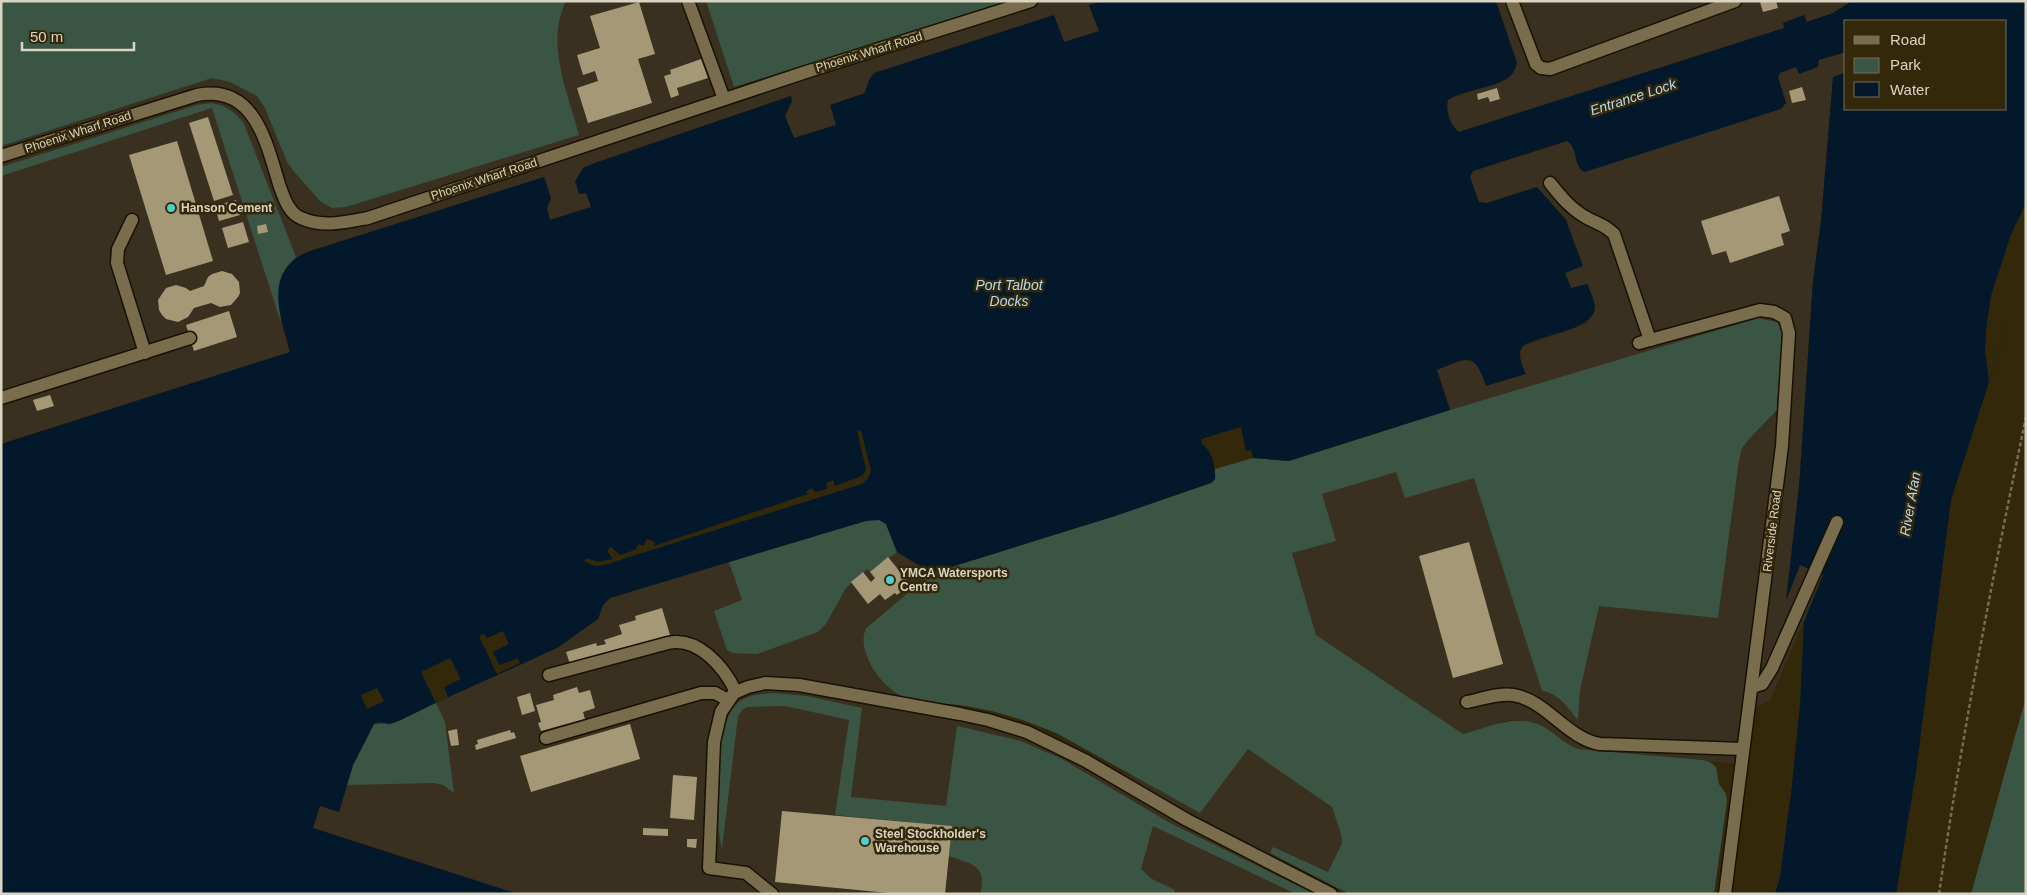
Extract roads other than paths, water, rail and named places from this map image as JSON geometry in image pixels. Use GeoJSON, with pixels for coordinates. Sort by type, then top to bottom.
{"type":"FeatureCollection","features":[{"type":"Feature","properties":{"kind":"lane"},"geometry":{"type":"LineString","coordinates":[[688,1],[724,99]]}},
{"type":"Feature","properties":{"kind":"lane","name":"Phoenix Wharf Road"},"geometry":{"type":"LineString","coordinates":[[1,156],[212,92],[237,99],[249,111],[265,138],[284,198],[295,215],[310,222],[343,223],[368,218],[724,99],[1032,1]]}},
{"type":"Feature","properties":{"kind":"lane"},"geometry":{"type":"LineString","coordinates":[[1512,1],[1536,64],[1541,68],[1550,69],[1735,1]]}},
{"type":"Feature","properties":{"kind":"lane","name":"Riverside Road"},"geometry":{"type":"LineString","coordinates":[[1550,183],[1571,208],[1588,219],[1604,224],[1614,234],[1645,341],[1760,310],[1774,312],[1785,318],[1788,333],[1782,446],[1725,894]]}},
{"type":"Feature","properties":{"kind":"lane"},"geometry":{"type":"LineString","coordinates":[[132,220],[118,249],[116,263],[145,353]]}},
{"type":"Feature","properties":{"kind":"lane"},"geometry":{"type":"LineString","coordinates":[[1,398],[190,338]]}},
{"type":"Feature","properties":{"kind":"lane"},"geometry":{"type":"LineString","coordinates":[[1752,687],[1762,684],[1772,668],[1837,522]]}},
{"type":"Feature","properties":{"kind":"lane"},"geometry":{"type":"LineString","coordinates":[[549,675],[668,643],[683,641],[696,645],[728,677],[732,696]]}},
{"type":"Feature","properties":{"kind":"lane"},"geometry":{"type":"LineString","coordinates":[[772,894],[746,873],[709,874],[714,742],[717,722],[732,696],[748,687],[765,683],[799,685],[960,714],[1019,729],[1057,746],[1187,820],[1331,894]]}},
{"type":"Feature","properties":{"kind":"lane"},"geometry":{"type":"LineString","coordinates":[[546,738],[696,694],[711,692],[732,696]]}},
{"type":"Feature","properties":{"kind":"lane"},"geometry":{"type":"LineString","coordinates":[[1468,702],[1499,695],[1522,697],[1534,703],[1574,733],[1591,742],[1743,749]]}},
{"type":"Feature","properties":{"kind":"water","name":"Port Talbot Docks"},"geometry":{"type":"Polygon","coordinates":[[[1103,1],[1496,1],[1517,63],[1514,72],[1498,83],[1456,95],[1448,100],[1449,117],[1453,126],[1459,132],[1784,28],[1783,23],[1804,15],[1807,22],[1833,13],[1852,1],[2026,1],[2026,275],[2020,286],[1951,500],[1916,772],[1896,894],[1775,894],[1780,877],[1792,785],[1800,704],[1804,622],[1823,575],[1800,565],[1786,601],[1799,487],[1813,281],[1821,221],[1833,77],[1844,73],[1844,110],[2007,110],[2007,20],[1844,20],[1844,53],[1819,60],[1818,67],[1799,74],[1796,67],[1780,73],[1778,77],[1786,103],[1781,109],[1585,172],[1581,170],[1573,148],[1567,141],[1473,171],[1470,177],[1479,202],[1487,203],[1537,187],[1566,220],[1583,266],[1565,273],[1571,288],[1587,284],[1595,306],[1593,314],[1577,326],[1523,346],[1520,356],[1526,374],[1486,386],[1478,367],[1468,360],[1456,362],[1437,370],[1450,410],[1289,461],[1253,458],[1251,450],[1246,451],[1241,427],[1201,439],[1202,444],[1211,455],[1214,465],[1215,479],[1211,483],[1115,516],[932,573],[897,552],[886,524],[879,520],[865,521],[610,598],[603,605],[598,619],[557,648],[401,720],[390,724],[379,722],[374,724],[353,765],[339,812],[320,806],[313,828],[518,894],[1,894],[1,444],[290,352],[280,310],[279,283],[284,271],[293,261],[307,252],[544,177],[551,198],[547,208],[550,220],[591,207],[586,193],[579,194],[575,181],[583,168],[592,164],[791,96],[792,101],[785,116],[794,138],[836,125],[830,105],[865,93],[869,80],[874,73],[1054,15],[1064,42],[1099,31],[1089,5],[1103,1]]]}},
{"type":"Feature","properties":{"kind":"place","name":"Hanson Cement"},"geometry":{"type":"Point","coordinates":[171,208]}},
{"type":"Feature","properties":{"kind":"place","name":"YMCA Watersports Centre"},"geometry":{"type":"Point","coordinates":[890,580]}},
{"type":"Feature","properties":{"kind":"place","name":"Steel Stockholder's Warehouse"},"geometry":{"type":"Point","coordinates":[865,841]}},
{"type":"Feature","properties":{"kind":"water label","name":"Entrance Lock"},"geometry":{"type":"Point","coordinates":[1633,97]}},
{"type":"Feature","properties":{"kind":"water label","name":"River Afan"},"geometry":{"type":"Point","coordinates":[1910,504]}}]}
